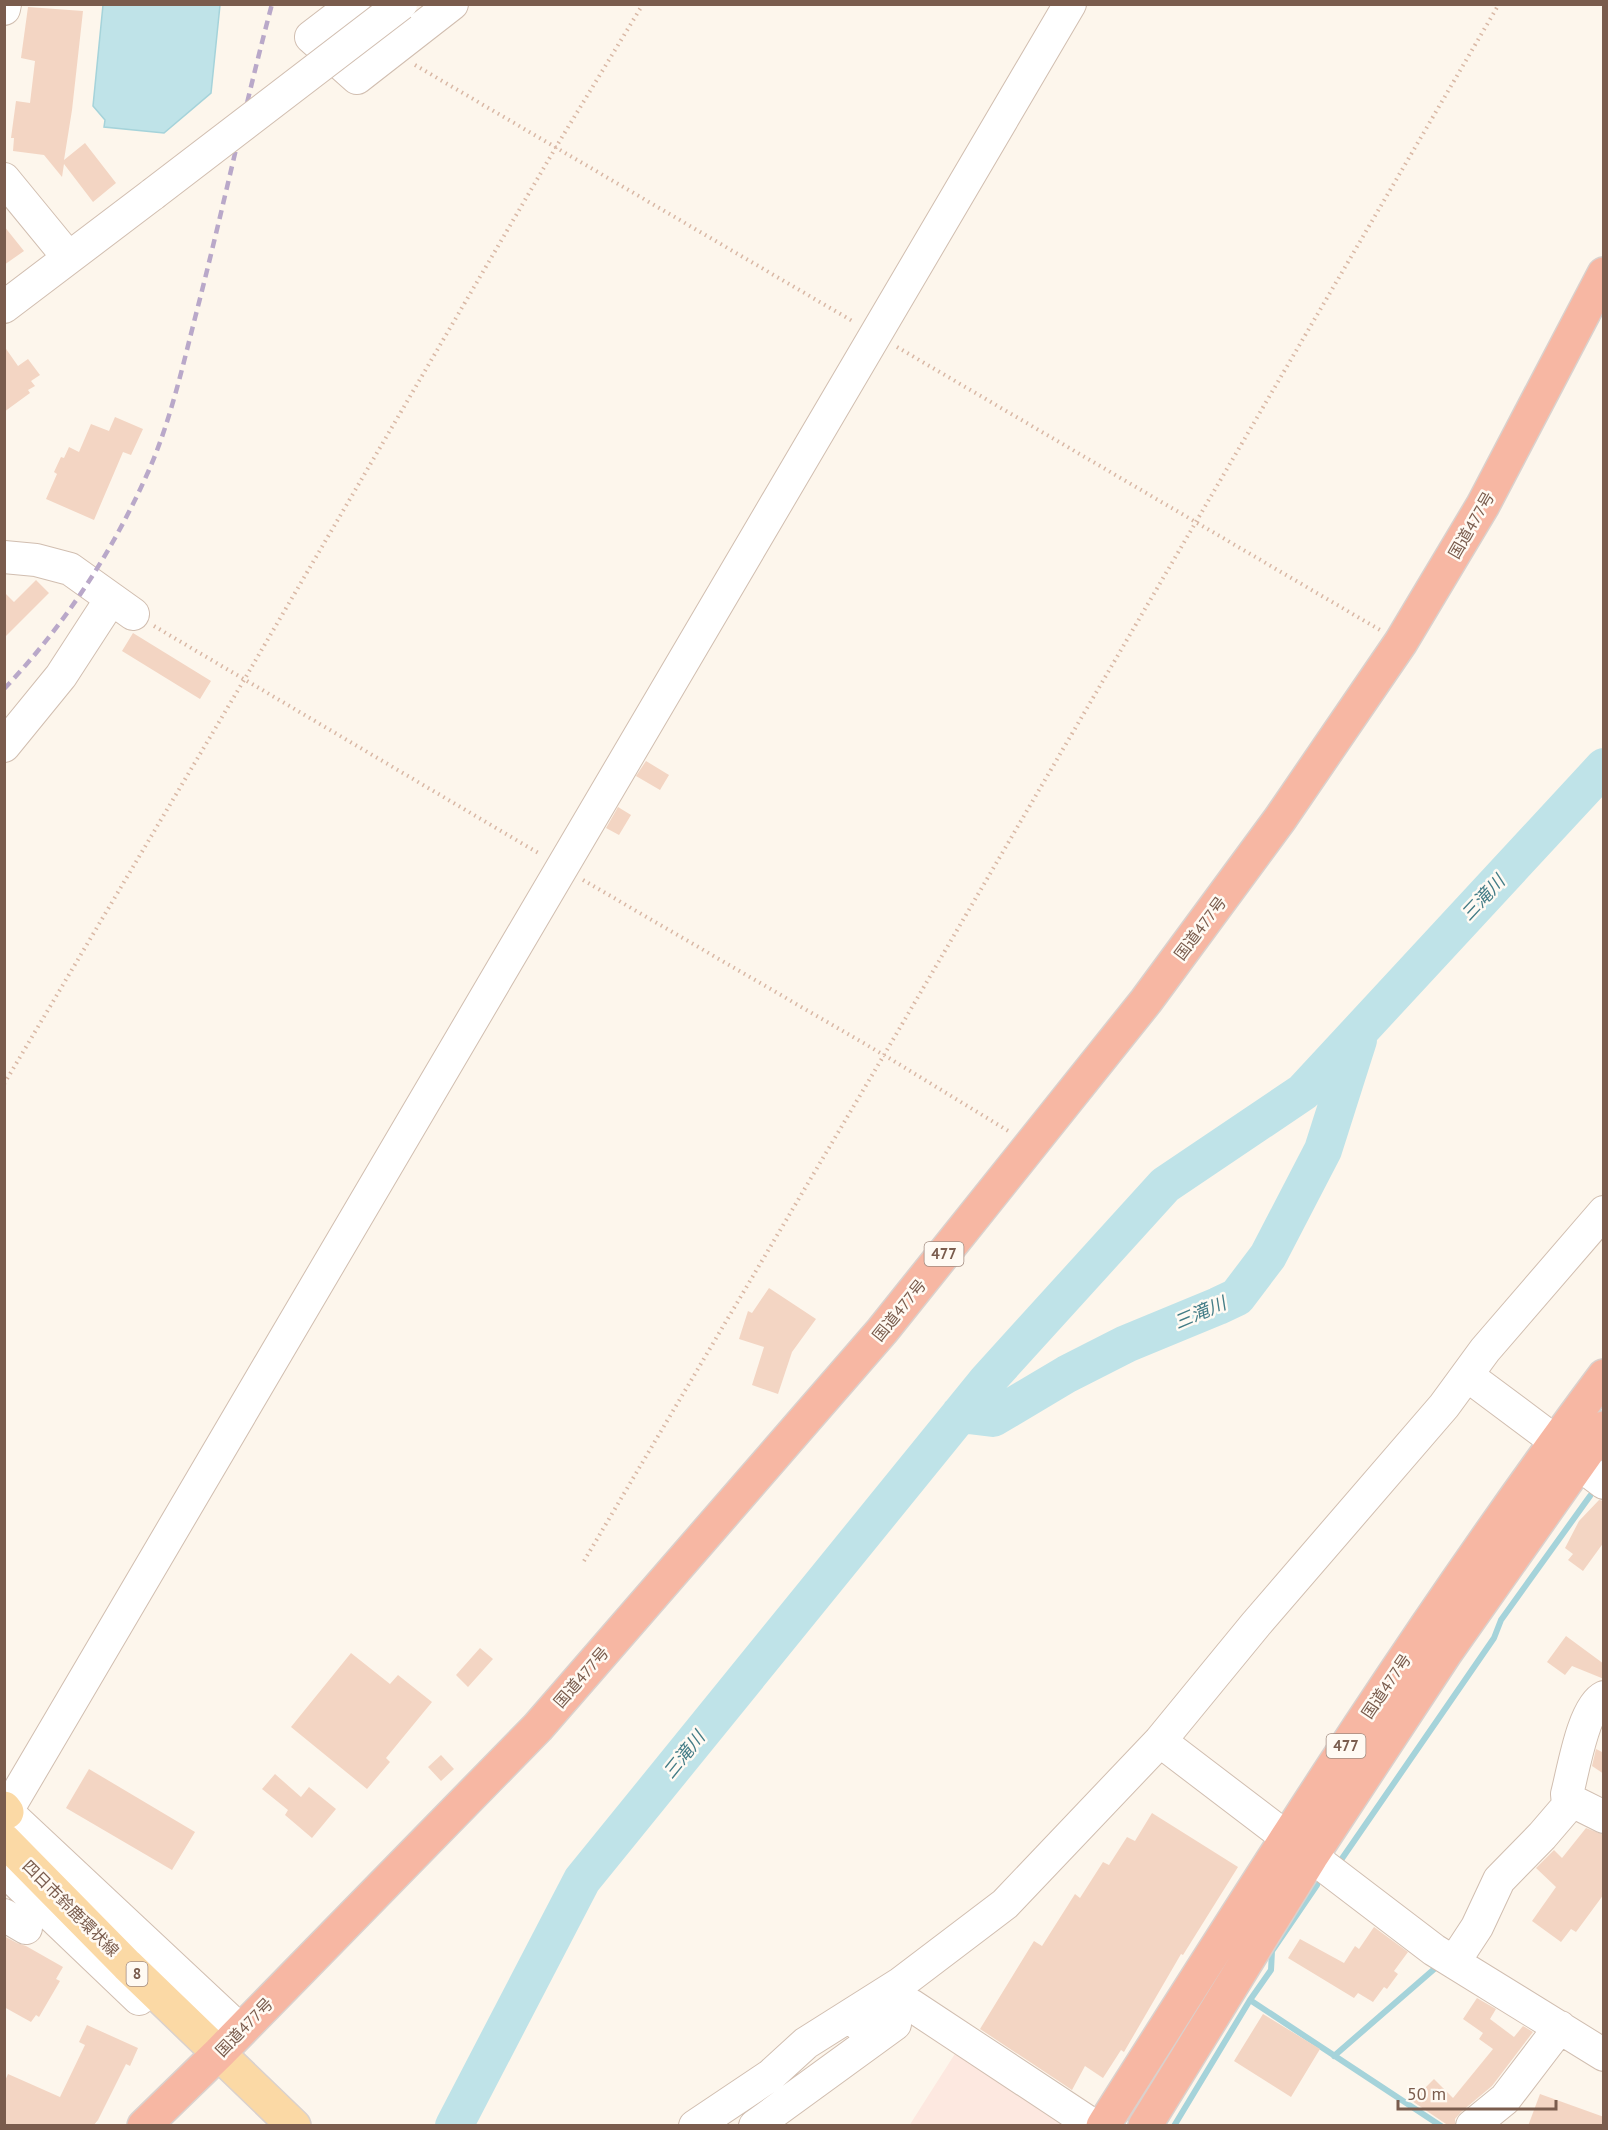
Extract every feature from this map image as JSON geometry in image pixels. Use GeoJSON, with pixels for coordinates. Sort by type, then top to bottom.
{"type":"FeatureCollection","features":[{"type":"Feature","properties":{"kind":"highway","name":"国道477号"},"geometry":{"type":"LineString","coordinates":[[144,2126],[538,1726],[882,1331],[1146,1001],[1280,819],[1401,642],[1483,505],[1604,274]]}},
{"type":"Feature","properties":{"kind":"highway","name":"国道477号"},"geometry":{"type":"LineString","coordinates":[[1103,2126],[1285,1838],[1421,1633],[1555,1441],[1604,1376]]}},
{"type":"Feature","properties":{"kind":"highway","name":"国道477号"},"geometry":{"type":"LineString","coordinates":[[1145,2126],[1311,1857],[1446,1652],[1604,1428]]}},
{"type":"Feature","properties":{"kind":"main road","name":"四日市鈴鹿環状線"},"geometry":{"type":"LineString","coordinates":[[6,1832],[127,1965],[222,2049],[265,2098],[294,2126]]}},
{"type":"Feature","properties":{"kind":"street"},"geometry":{"type":"LineString","coordinates":[[354,4],[311,37],[357,78],[452,4]]}},
{"type":"Feature","properties":{"kind":"street"},"geometry":{"type":"LineString","coordinates":[[4,307],[401,4]]}},
{"type":"Feature","properties":{"kind":"street"},"geometry":{"type":"LineString","coordinates":[[6,1832],[562,868],[1070,4]]}},
{"type":"Feature","properties":{"kind":"street"},"geometry":{"type":"LineString","coordinates":[[4,179],[68,257]]}},
{"type":"Feature","properties":{"kind":"street"},"geometry":{"type":"LineString","coordinates":[[4,746],[122,606],[70,569],[8,560]]}},
{"type":"Feature","properties":{"kind":"street"},"geometry":{"type":"LineString","coordinates":[[695,2126],[771,2075],[806,2043],[901,1983],[1005,1904],[1160,1741],[1256,1624],[1444,1406],[1485,1350],[1604,1212]]}},
{"type":"Feature","properties":{"kind":"street"},"geometry":{"type":"LineString","coordinates":[[1467,1376],[1555,1441],[1604,1483]]}},
{"type":"Feature","properties":{"kind":"street"},"geometry":{"type":"LineString","coordinates":[[1568,1805],[1567,1794],[1586,1724],[1594,1704],[1604,1697]]}},
{"type":"Feature","properties":{"kind":"street"},"geometry":{"type":"LineString","coordinates":[[1160,1741],[1434,1950],[1604,2055]]}},
{"type":"Feature","properties":{"kind":"street"},"geometry":{"type":"LineString","coordinates":[[1454,1962],[1477,1927],[1499,1880],[1572,1801],[1604,1817]]}},
{"type":"Feature","properties":{"kind":"street"},"geometry":{"type":"LineString","coordinates":[[771,2075],[820,2053],[882,2016],[911,2005],[1094,2126]]}},
{"type":"Feature","properties":{"kind":"street"},"geometry":{"type":"LineString","coordinates":[[755,2126],[917,2008]]}},
{"type":"Feature","properties":{"kind":"street"},"geometry":{"type":"LineString","coordinates":[[1472,2126],[1505,2099],[1560,2027]]}},
{"type":"Feature","properties":{"kind":"path"},"geometry":{"type":"LineString","coordinates":[[4,1084],[556,147],[643,4]]}},
{"type":"Feature","properties":{"kind":"path"},"geometry":{"type":"LineString","coordinates":[[584,1561],[884,1055],[1499,4]]}},
{"type":"Feature","properties":{"kind":"path"},"geometry":{"type":"LineString","coordinates":[[391,52],[1401,642]]}},
{"type":"Feature","properties":{"kind":"path"},"geometry":{"type":"LineString","coordinates":[[122,606],[562,868],[884,1055],[1031,1145]]}},
{"type":"Feature","properties":{"kind":"shaded area"},"geometry":{"type":"Polygon","coordinates":[[[958,2049],[1078,2126],[909,2126],[958,2049]]]}},
{"type":"Feature","properties":{"kind":"water"},"geometry":{"type":"Polygon","coordinates":[[[103,5],[220,5],[211,93],[164,133],[104,127],[105,120],[93,106],[103,5]]]}},
{"type":"Feature","properties":{"kind":"building"},"geometry":{"type":"Polygon","coordinates":[[[28,7],[83,11],[64,160],[85,143],[116,183],[93,202],[64,164],[62,177],[44,155],[13,151],[14,138],[11,138],[16,101],[30,103],[35,61],[21,58],[28,7]]]}},
{"type":"Feature","properties":{"kind":"building"},"geometry":{"type":"Polygon","coordinates":[[[4,226],[24,251],[4,265],[4,226]]]}},
{"type":"Feature","properties":{"kind":"building"},"geometry":{"type":"Polygon","coordinates":[[[4,346],[18,366],[28,359],[40,375],[31,381],[35,386],[28,390],[30,393],[4,412],[4,346]]]}},
{"type":"Feature","properties":{"kind":"building"},"geometry":{"type":"Polygon","coordinates":[[[115,417],[143,429],[131,455],[123,452],[94,520],[46,499],[57,474],[54,472],[69,447],[79,452],[91,424],[109,431],[115,417]]]}},
{"type":"Feature","properties":{"kind":"building"},"geometry":{"type":"Polygon","coordinates":[[[36,580],[49,593],[4,638],[4,592],[14,602],[36,580]]]}},
{"type":"Feature","properties":{"kind":"building"},"geometry":{"type":"Polygon","coordinates":[[[133,633],[211,681],[200,699],[122,651],[133,633]]]}},
{"type":"Feature","properties":{"kind":"building"},"geometry":{"type":"Polygon","coordinates":[[[646,761],[669,775],[660,790],[636,776],[646,761]]]}},
{"type":"Feature","properties":{"kind":"building"},"geometry":{"type":"Polygon","coordinates":[[[618,807],[631,815],[619,835],[606,828],[618,807]]]}},
{"type":"Feature","properties":{"kind":"building"},"geometry":{"type":"Polygon","coordinates":[[[769,1288],[816,1319],[792,1352],[778,1394],[752,1385],[764,1347],[739,1339],[748,1311],[752,1313],[769,1288]]]}},
{"type":"Feature","properties":{"kind":"building"},"geometry":{"type":"Polygon","coordinates":[[[1599,1500],[1604,1501],[1604,1542],[1583,1571],[1568,1560],[1573,1554],[1565,1548],[1579,1521],[1599,1500]]]}},
{"type":"Feature","properties":{"kind":"building"},"geometry":{"type":"Polygon","coordinates":[[[1566,1636],[1604,1664],[1604,1679],[1572,1666],[1565,1675],[1547,1662],[1566,1636]]]}},
{"type":"Feature","properties":{"kind":"building"},"geometry":{"type":"Polygon","coordinates":[[[480,1648],[493,1659],[468,1687],[456,1675],[480,1648]]]}},
{"type":"Feature","properties":{"kind":"building"},"geometry":{"type":"Polygon","coordinates":[[[351,1653],[390,1684],[398,1675],[432,1702],[386,1758],[390,1762],[367,1789],[291,1727],[351,1653]]]}},
{"type":"Feature","properties":{"kind":"building"},"geometry":{"type":"Polygon","coordinates":[[[1596,1749],[1604,1753],[1604,1774],[1592,1766],[1596,1749]]]}},
{"type":"Feature","properties":{"kind":"building"},"geometry":{"type":"Polygon","coordinates":[[[441,1755],[454,1769],[441,1781],[428,1767],[441,1755]]]}},
{"type":"Feature","properties":{"kind":"building"},"geometry":{"type":"Polygon","coordinates":[[[89,1769],[195,1832],[172,1870],[66,1808],[89,1769]]]}},
{"type":"Feature","properties":{"kind":"building"},"geometry":{"type":"Polygon","coordinates":[[[275,1774],[301,1797],[309,1787],[336,1809],[312,1838],[285,1815],[288,1810],[262,1789],[275,1774]]]}},
{"type":"Feature","properties":{"kind":"building"},"geometry":{"type":"Polygon","coordinates":[[[1152,1813],[1238,1867],[1183,1955],[1181,1954],[1124,2052],[1121,2050],[1103,2078],[1085,2066],[1072,2090],[980,2029],[1034,1941],[1042,1946],[1075,1894],[1080,1898],[1103,1862],[1109,1865],[1127,1837],[1135,1841],[1152,1813]]]}},
{"type":"Feature","properties":{"kind":"building"},"geometry":{"type":"Polygon","coordinates":[[[1586,1828],[1604,1835],[1604,1894],[1576,1932],[1571,1929],[1561,1942],[1532,1921],[1556,1887],[1536,1868],[1554,1850],[1562,1858],[1586,1828]]]}},
{"type":"Feature","properties":{"kind":"building"},"geometry":{"type":"Polygon","coordinates":[[[1374,1927],[1408,1952],[1394,1971],[1398,1974],[1373,2002],[1358,1993],[1354,1998],[1288,1958],[1300,1939],[1344,1963],[1355,1946],[1359,1949],[1374,1927]]]}},
{"type":"Feature","properties":{"kind":"building"},"geometry":{"type":"Polygon","coordinates":[[[4,1936],[63,1967],[56,1979],[60,1981],[39,2017],[36,2015],[31,2022],[4,2007],[4,1936]]]}},
{"type":"Feature","properties":{"kind":"building"},"geometry":{"type":"Polygon","coordinates":[[[1477,1998],[1496,2009],[1490,2019],[1514,2037],[1523,2026],[1533,2032],[1492,2086],[1461,2112],[1455,2119],[1455,2126],[1449,2126],[1412,2101],[1434,2079],[1453,2098],[1493,2049],[1479,2039],[1483,2033],[1463,2019],[1477,1998]]]}},
{"type":"Feature","properties":{"kind":"building"},"geometry":{"type":"Polygon","coordinates":[[[1263,2014],[1320,2049],[1291,2097],[1234,2061],[1263,2014]]]}},
{"type":"Feature","properties":{"kind":"building"},"geometry":{"type":"Polygon","coordinates":[[[87,2025],[138,2048],[130,2066],[126,2064],[98,2120],[93,2126],[4,2126],[4,2083],[8,2074],[60,2097],[85,2045],[79,2042],[87,2025]]]}},
{"type":"Feature","properties":{"kind":"building"},"geometry":{"type":"Polygon","coordinates":[[[1540,2094],[1604,2117],[1604,2126],[1528,2126],[1540,2094]]]}},
{"type":"Feature","properties":{"kind":"waterway","name":"三滝川"},"geometry":{"type":"LineString","coordinates":[[454,2126],[582,1880],[987,1381],[1165,1185],[1303,1092],[1604,767]]}},
{"type":"Feature","properties":{"kind":"waterway","name":"三滝川"},"geometry":{"type":"LineString","coordinates":[[960,1414],[993,1418],[1067,1374],[1126,1344],[1237,1297],[1268,1256],[1323,1150],[1358,1040]]}},
{"type":"Feature","properties":{"kind":"waterway"},"geometry":{"type":"LineString","coordinates":[[1341,1860],[1494,1638],[1501,1620],[1590,1496]]}},
{"type":"Feature","properties":{"kind":"waterway"},"geometry":{"type":"LineString","coordinates":[[1174,2126],[1250,2000],[1271,1970],[1272,1951],[1317,1885]]}},
{"type":"Feature","properties":{"kind":"waterway"},"geometry":{"type":"LineString","coordinates":[[1334,2056],[1440,1964]]}},
{"type":"Feature","properties":{"kind":"waterway"},"geometry":{"type":"LineString","coordinates":[[1250,2000],[1441,2126]]}},
{"type":"Feature","properties":{"kind":"railway"},"geometry":{"type":"LineString","coordinates":[[4,689],[47,639],[86,586],[120,529],[149,470],[169,414],[185,357],[272,4]]}}]}
